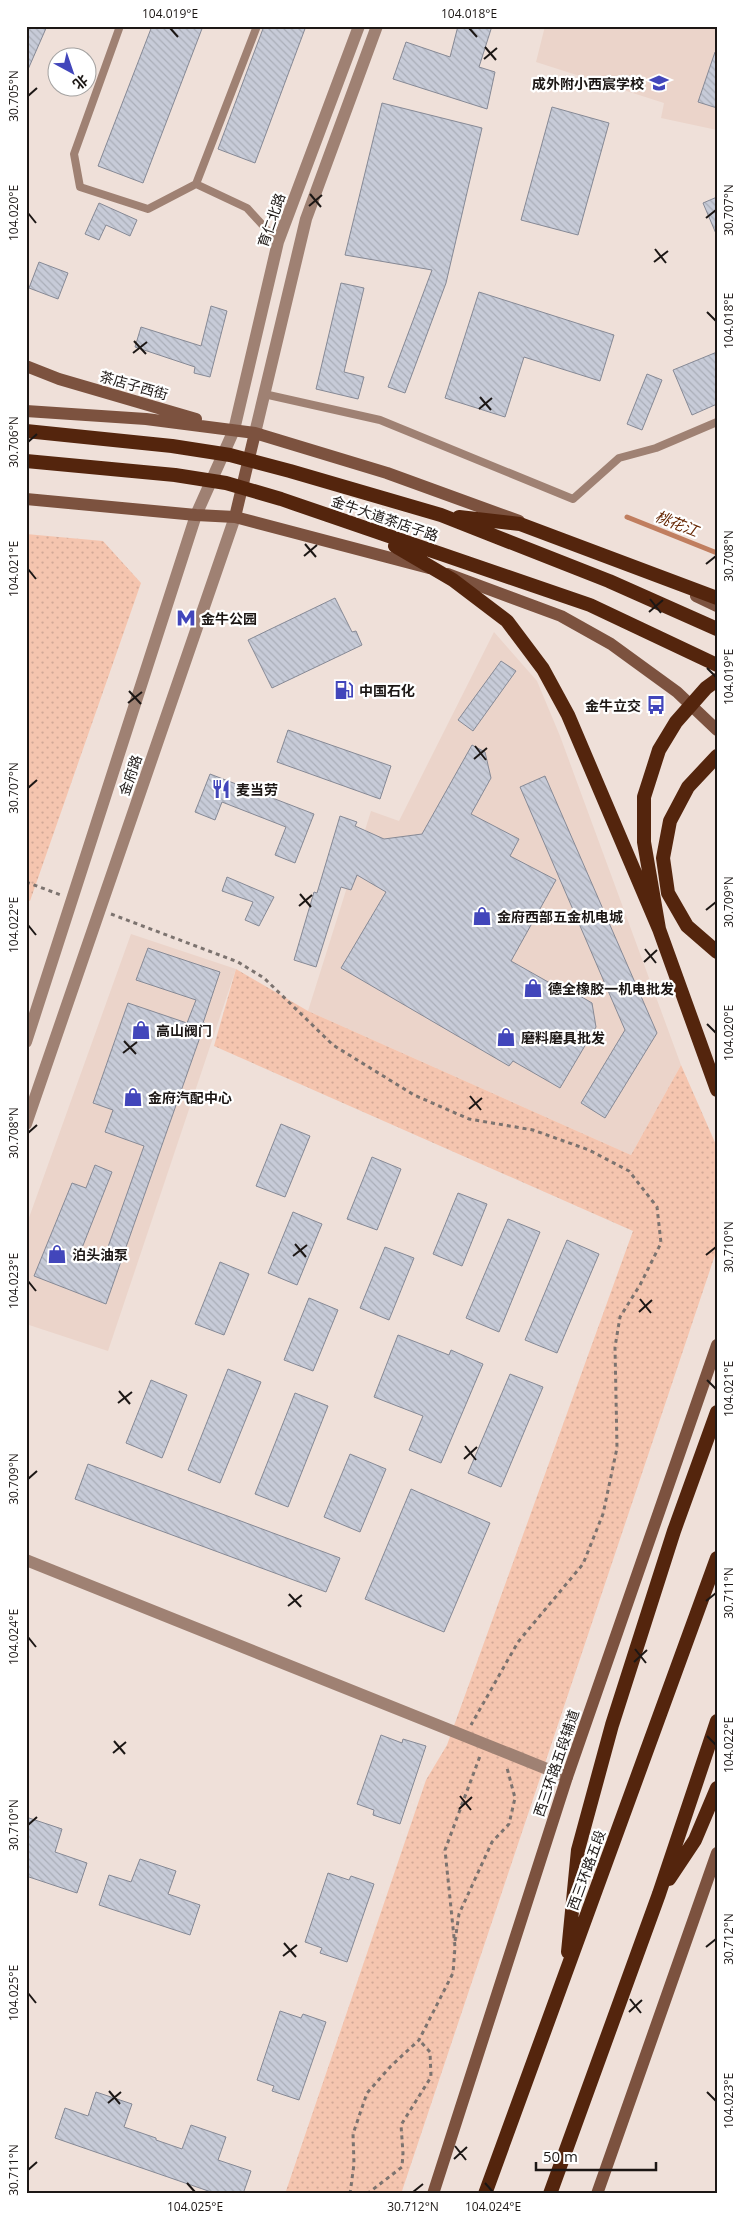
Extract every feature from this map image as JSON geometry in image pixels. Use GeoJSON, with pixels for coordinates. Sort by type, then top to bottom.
{"type":"FeatureCollection","features":[{"type":"Feature","properties":{"kind":"highway","name":"金牛大道茶店子路"},"geometry":{"type":"LineString","coordinates":[[26,431],[172,446],[230,455],[441,514],[609,581],[717,629]]}},
{"type":"Feature","properties":{"kind":"highway","name":"金牛大道茶店子路"},"geometry":{"type":"LineString","coordinates":[[26,460],[175,475],[226,484],[281,499],[590,605],[717,665]]}},
{"type":"Feature","properties":{"kind":"highway"},"geometry":{"type":"LineString","coordinates":[[441,514],[520,524],[717,598]]}},
{"type":"Feature","properties":{"kind":"highway"},"geometry":{"type":"LineString","coordinates":[[371,531],[453,580],[507,621],[543,670],[568,715],[659,929],[717,1090]]}},
{"type":"Feature","properties":{"kind":"highway"},"geometry":{"type":"LineString","coordinates":[[678,584],[717,592]]}},
{"type":"Feature","properties":{"kind":"highway"},"geometry":{"type":"LineString","coordinates":[[659,929],[644,842],[644,797],[660,750],[676,722],[706,688],[717,680]]}},
{"type":"Feature","properties":{"kind":"highway"},"geometry":{"type":"LineString","coordinates":[[717,756],[688,787],[670,821],[663,858],[668,893],[686,926],[717,952]]}},
{"type":"Feature","properties":{"kind":"highway"},"geometry":{"type":"LineString","coordinates":[[566,1973],[578,1850],[612,1724],[674,1531],[717,1412]]}},
{"type":"Feature","properties":{"kind":"highway","name":"西三环路五段"},"geometry":{"type":"LineString","coordinates":[[486,2194],[717,1558]]}},
{"type":"Feature","properties":{"kind":"highway"},"geometry":{"type":"LineString","coordinates":[[550,2194],[659,1894],[717,1720]]}},
{"type":"Feature","properties":{"kind":"highway"},"geometry":{"type":"LineString","coordinates":[[659,1894],[695,1840],[717,1788]]}},
{"type":"Feature","properties":{"kind":"main road","name":"茶店子西街"},"geometry":{"type":"LineString","coordinates":[[26,366],[59,379],[234,430]]}},
{"type":"Feature","properties":{"kind":"main road"},"geometry":{"type":"LineString","coordinates":[[26,411],[146,418],[255,433],[387,473],[478,505],[635,569],[717,606]]}},
{"type":"Feature","properties":{"kind":"main road","name":"金府路"},"geometry":{"type":"LineString","coordinates":[[235,517],[255,433]]}},
{"type":"Feature","properties":{"kind":"main road"},"geometry":{"type":"LineString","coordinates":[[26,499],[235,517],[446,573],[561,616],[612,644],[677,692],[717,730]]}},
{"type":"Feature","properties":{"kind":"main road","name":"西三环路五段辅道"},"geometry":{"type":"LineString","coordinates":[[433,2194],[567,1776],[717,1345]]}},
{"type":"Feature","properties":{"kind":"main road"},"geometry":{"type":"LineString","coordinates":[[597,2194],[717,1853]]}},
{"type":"Feature","properties":{"kind":"street","name":"育仁北路"},"geometry":{"type":"LineString","coordinates":[[234,430],[278,242],[359,26]]}},
{"type":"Feature","properties":{"kind":"street"},"geometry":{"type":"LineString","coordinates":[[255,433],[306,219],[377,26]]}},
{"type":"Feature","properties":{"kind":"street","name":"金府路"},"geometry":{"type":"LineString","coordinates":[[26,1042],[196,515],[234,430]]}},
{"type":"Feature","properties":{"kind":"street","name":"金府路"},"geometry":{"type":"LineString","coordinates":[[26,1124],[235,517]]}},
{"type":"Feature","properties":{"kind":"street"},"geometry":{"type":"LineString","coordinates":[[26,1560],[466,1734],[567,1776]]}},
{"type":"Feature","properties":{"kind":"lane"},"geometry":{"type":"LineString","coordinates":[[120,26],[74,154],[80,187],[148,210],[196,184],[257,26]]}},
{"type":"Feature","properties":{"kind":"lane"},"geometry":{"type":"LineString","coordinates":[[196,184],[247,208],[278,242]]}},
{"type":"Feature","properties":{"kind":"lane"},"geometry":{"type":"LineString","coordinates":[[264,394],[380,420],[572,499],[619,458],[656,448],[717,422]]}},
{"type":"Feature","properties":{"kind":"path"},"geometry":{"type":"LineString","coordinates":[[26,882],[63,896]]}},
{"type":"Feature","properties":{"kind":"path"},"geometry":{"type":"LineString","coordinates":[[109,913],[238,962],[264,978],[333,1045],[414,1095],[469,1119],[533,1130],[589,1150],[629,1170],[657,1207],[661,1243],[640,1285],[620,1317],[615,1347],[618,1448],[603,1514],[583,1564],[518,1642],[466,1734]]}},
{"type":"Feature","properties":{"kind":"path"},"geometry":{"type":"LineString","coordinates":[[455,1947],[445,1850],[485,1742]]}},
{"type":"Feature","properties":{"kind":"path"},"geometry":{"type":"LineString","coordinates":[[350,2194],[354,2164],[353,2134],[367,2092],[390,2066],[419,2040],[453,1973],[459,1914],[492,1842],[509,1824],[515,1798],[506,1767],[513,1754]]}},
{"type":"Feature","properties":{"kind":"path"},"geometry":{"type":"LineString","coordinates":[[367,2194],[402,2167],[401,2125],[431,2077],[430,2052],[419,2040]]}},
{"type":"Feature","properties":{"kind":"shaded area","name":"成外附小西宸学校"},"geometry":{"type":"Polygon","coordinates":[[[545,26],[717,26],[717,130],[661,118],[664,103],[536,62],[545,26]]]}},
{"type":"Feature","properties":{"kind":"shaded area"},"geometry":{"type":"Polygon","coordinates":[[[26,534],[103,541],[141,583],[30,901],[26,900],[26,534]]]}},
{"type":"Feature","properties":{"kind":"shaded area","name":"金府西部五金机电城"},"geometry":{"type":"Polygon","coordinates":[[[494,632],[537,681],[560,736],[681,1065],[631,1155],[308,1011],[371,811],[399,821],[494,632]]]}},
{"type":"Feature","properties":{"kind":"shaded area","name":"金府汽配中心"},"geometry":{"type":"Polygon","coordinates":[[[131,934],[236,969],[108,1351],[26,1324],[26,1226],[131,934]]]}},
{"type":"Feature","properties":{"kind":"shaded area"},"geometry":{"type":"Polygon","coordinates":[[[236,969],[308,1011],[631,1155],[681,1065],[717,1147],[717,1249],[401,2194],[285,2194],[426,1780],[447,1745],[633,1231],[214,1046],[236,969]]]}},
{"type":"Feature","properties":{"kind":"building"},"geometry":{"type":"Polygon","coordinates":[[[26,26],[47,26],[26,74],[26,26]]]}},
{"type":"Feature","properties":{"kind":"building"},"geometry":{"type":"Polygon","coordinates":[[[152,26],[203,26],[143,183],[98,166],[152,26]]]}},
{"type":"Feature","properties":{"kind":"building"},"geometry":{"type":"Polygon","coordinates":[[[264,26],[306,26],[255,163],[218,149],[264,26]]]}},
{"type":"Feature","properties":{"kind":"building"},"geometry":{"type":"Polygon","coordinates":[[[458,26],[492,26],[479,67],[495,72],[487,109],[393,79],[406,42],[450,57],[458,26]]]}},
{"type":"Feature","properties":{"kind":"building"},"geometry":{"type":"Polygon","coordinates":[[[715,52],[717,52],[717,108],[698,102],[715,52]]]}},
{"type":"Feature","properties":{"kind":"building"},"geometry":{"type":"Polygon","coordinates":[[[382,103],[482,128],[446,283],[405,393],[388,387],[432,270],[345,255],[382,103]]]}},
{"type":"Feature","properties":{"kind":"building"},"geometry":{"type":"Polygon","coordinates":[[[552,107],[609,123],[578,235],[521,220],[552,107]]]}},
{"type":"Feature","properties":{"kind":"building"},"geometry":{"type":"Polygon","coordinates":[[[717,197],[717,236],[703,203],[717,197]]]}},
{"type":"Feature","properties":{"kind":"building"},"geometry":{"type":"Polygon","coordinates":[[[99,203],[137,220],[130,236],[106,225],[99,240],[85,234],[99,203]]]}},
{"type":"Feature","properties":{"kind":"building"},"geometry":{"type":"Polygon","coordinates":[[[39,262],[68,273],[58,299],[29,288],[39,262]]]}},
{"type":"Feature","properties":{"kind":"building"},"geometry":{"type":"Polygon","coordinates":[[[341,283],[364,288],[344,372],[364,377],[358,399],[316,389],[341,283]]]}},
{"type":"Feature","properties":{"kind":"building"},"geometry":{"type":"Polygon","coordinates":[[[479,292],[614,335],[600,381],[524,357],[505,417],[445,398],[479,292]]]}},
{"type":"Feature","properties":{"kind":"building"},"geometry":{"type":"Polygon","coordinates":[[[211,306],[227,311],[210,377],[194,373],[195,367],[135,347],[141,327],[201,346],[211,306]]]}},
{"type":"Feature","properties":{"kind":"building"},"geometry":{"type":"Polygon","coordinates":[[[717,352],[717,404],[692,415],[673,370],[717,352]]]}},
{"type":"Feature","properties":{"kind":"building"},"geometry":{"type":"Polygon","coordinates":[[[647,374],[662,380],[642,430],[627,424],[647,374]]]}},
{"type":"Feature","properties":{"kind":"building"},"geometry":{"type":"Polygon","coordinates":[[[335,598],[352,632],[356,631],[362,645],[272,688],[248,640],[335,598]]]}},
{"type":"Feature","properties":{"kind":"building"},"geometry":{"type":"Polygon","coordinates":[[[501,661],[516,671],[473,731],[458,720],[501,661]]]}},
{"type":"Feature","properties":{"kind":"building"},"geometry":{"type":"Polygon","coordinates":[[[288,730],[391,766],[380,799],[277,762],[288,730]]]}},
{"type":"Feature","properties":{"kind":"building"},"geometry":{"type":"Polygon","coordinates":[[[472,745],[485,752],[491,778],[471,814],[519,839],[510,856],[556,880],[511,961],[573,996],[575,993],[592,1003],[596,1027],[560,1088],[513,1061],[509,1066],[341,968],[386,892],[357,875],[351,890],[341,887],[316,967],[294,960],[314,892],[317,893],[340,816],[357,822],[355,826],[384,839],[422,834],[472,745]]]}},
{"type":"Feature","properties":{"kind":"building"},"geometry":{"type":"Polygon","coordinates":[[[210,774],[314,814],[295,863],[275,855],[286,827],[222,802],[215,820],[195,812],[210,774]]]}},
{"type":"Feature","properties":{"kind":"building"},"geometry":{"type":"Polygon","coordinates":[[[545,776],[657,1033],[605,1118],[581,1103],[625,1030],[520,787],[545,776]]]}},
{"type":"Feature","properties":{"kind":"building"},"geometry":{"type":"Polygon","coordinates":[[[227,877],[274,897],[259,926],[245,920],[253,902],[222,891],[227,877]]]}},
{"type":"Feature","properties":{"kind":"building"},"geometry":{"type":"Polygon","coordinates":[[[148,948],[220,972],[203,1023],[205,1023],[106,1304],[34,1276],[72,1183],[86,1188],[95,1165],[112,1172],[80,1253],[103,1261],[144,1146],[105,1132],[113,1110],[93,1103],[128,1003],[187,1023],[196,1000],[136,980],[148,948]]]}},
{"type":"Feature","properties":{"kind":"building"},"geometry":{"type":"Polygon","coordinates":[[[281,1124],[310,1136],[285,1197],[256,1186],[281,1124]]]}},
{"type":"Feature","properties":{"kind":"building"},"geometry":{"type":"Polygon","coordinates":[[[372,1157],[401,1169],[377,1230],[347,1219],[372,1157]]]}},
{"type":"Feature","properties":{"kind":"building"},"geometry":{"type":"Polygon","coordinates":[[[458,1193],[487,1204],[462,1266],[433,1254],[458,1193]]]}},
{"type":"Feature","properties":{"kind":"building"},"geometry":{"type":"Polygon","coordinates":[[[293,1212],[322,1224],[297,1285],[268,1273],[293,1212]]]}},
{"type":"Feature","properties":{"kind":"building"},"geometry":{"type":"Polygon","coordinates":[[[508,1219],[540,1232],[499,1332],[466,1318],[508,1219]]]}},
{"type":"Feature","properties":{"kind":"building"},"geometry":{"type":"Polygon","coordinates":[[[567,1240],[599,1254],[557,1353],[525,1340],[567,1240]]]}},
{"type":"Feature","properties":{"kind":"building"},"geometry":{"type":"Polygon","coordinates":[[[385,1247],[414,1258],[389,1320],[360,1308],[385,1247]]]}},
{"type":"Feature","properties":{"kind":"building"},"geometry":{"type":"Polygon","coordinates":[[[220,1262],[249,1274],[224,1335],[195,1324],[220,1262]]]}},
{"type":"Feature","properties":{"kind":"building"},"geometry":{"type":"Polygon","coordinates":[[[309,1298],[338,1310],[313,1371],[284,1360],[309,1298]]]}},
{"type":"Feature","properties":{"kind":"building"},"geometry":{"type":"Polygon","coordinates":[[[398,1335],[449,1355],[451,1350],[483,1364],[441,1463],[409,1450],[423,1416],[374,1397],[398,1335]]]}},
{"type":"Feature","properties":{"kind":"building"},"geometry":{"type":"Polygon","coordinates":[[[228,1369],[261,1382],[220,1483],[188,1470],[228,1369]]]}},
{"type":"Feature","properties":{"kind":"building"},"geometry":{"type":"Polygon","coordinates":[[[510,1374],[543,1387],[501,1487],[468,1473],[510,1374]]]}},
{"type":"Feature","properties":{"kind":"building"},"geometry":{"type":"Polygon","coordinates":[[[151,1380],[187,1395],[162,1458],[126,1443],[151,1380]]]}},
{"type":"Feature","properties":{"kind":"building"},"geometry":{"type":"Polygon","coordinates":[[[295,1393],[328,1406],[288,1507],[255,1494],[295,1393]]]}},
{"type":"Feature","properties":{"kind":"building"},"geometry":{"type":"Polygon","coordinates":[[[350,1454],[386,1469],[360,1532],[324,1517],[350,1454]]]}},
{"type":"Feature","properties":{"kind":"building"},"geometry":{"type":"Polygon","coordinates":[[[88,1464],[340,1558],[326,1592],[75,1499],[88,1464]]]}},
{"type":"Feature","properties":{"kind":"building"},"geometry":{"type":"Polygon","coordinates":[[[411,1489],[490,1523],[444,1632],[365,1599],[411,1489]]]}},
{"type":"Feature","properties":{"kind":"building"},"geometry":{"type":"Polygon","coordinates":[[[381,1735],[402,1743],[403,1739],[426,1746],[400,1824],[373,1815],[374,1810],[357,1804],[381,1735]]]}},
{"type":"Feature","properties":{"kind":"building"},"geometry":{"type":"Polygon","coordinates":[[[26,1817],[62,1829],[55,1852],[87,1863],[77,1893],[26,1876],[26,1817]]]}},
{"type":"Feature","properties":{"kind":"building"},"geometry":{"type":"Polygon","coordinates":[[[140,1859],[176,1871],[168,1894],[200,1905],[190,1935],[99,1905],[109,1875],[131,1882],[140,1859]]]}},
{"type":"Feature","properties":{"kind":"building"},"geometry":{"type":"Polygon","coordinates":[[[328,1873],[349,1880],[351,1876],[374,1884],[347,1962],[320,1953],[322,1948],[305,1942],[328,1873]]]}},
{"type":"Feature","properties":{"kind":"building"},"geometry":{"type":"Polygon","coordinates":[[[280,2011],[301,2018],[303,2014],[326,2022],[299,2100],[272,2091],[274,2086],[257,2080],[280,2011]]]}},
{"type":"Feature","properties":{"kind":"building"},"geometry":{"type":"Polygon","coordinates":[[[96,2092],[132,2104],[124,2127],[182,2149],[191,2125],[226,2137],[218,2160],[251,2171],[243,2194],[217,2194],[55,2138],[65,2108],[88,2116],[96,2092]]]}},
{"type":"Feature","properties":{"kind":"waterway","name":"桃花江"},"geometry":{"type":"LineString","coordinates":[[627,517],[717,553]]}},
{"type":"Feature","properties":{"kind":"place","name":"成外附小西宸学校"},"geometry":{"type":"Point","coordinates":[659,83]}},
{"type":"Feature","properties":{"kind":"place","name":"金牛公园"},"geometry":{"type":"Point","coordinates":[186,618]}},
{"type":"Feature","properties":{"kind":"place","name":"中国石化"},"geometry":{"type":"Point","coordinates":[344,690]}},
{"type":"Feature","properties":{"kind":"place","name":"金牛立交"},"geometry":{"type":"Point","coordinates":[656,705]}},
{"type":"Feature","properties":{"kind":"place","name":"麦当劳"},"geometry":{"type":"Point","coordinates":[221,789]}},
{"type":"Feature","properties":{"kind":"place","name":"金府西部五金机电城"},"geometry":{"type":"Point","coordinates":[482,916]}},
{"type":"Feature","properties":{"kind":"place","name":"德全橡胶一机电批发"},"geometry":{"type":"Point","coordinates":[533,988]}},
{"type":"Feature","properties":{"kind":"place","name":"高山阀门"},"geometry":{"type":"Point","coordinates":[141,1030]}},
{"type":"Feature","properties":{"kind":"place","name":"磨料磨具批发"},"geometry":{"type":"Point","coordinates":[506,1037]}},
{"type":"Feature","properties":{"kind":"place","name":"金府汽配中心"},"geometry":{"type":"Point","coordinates":[133,1097]}},
{"type":"Feature","properties":{"kind":"place","name":"泊头油泵"},"geometry":{"type":"Point","coordinates":[57,1254]}}]}
